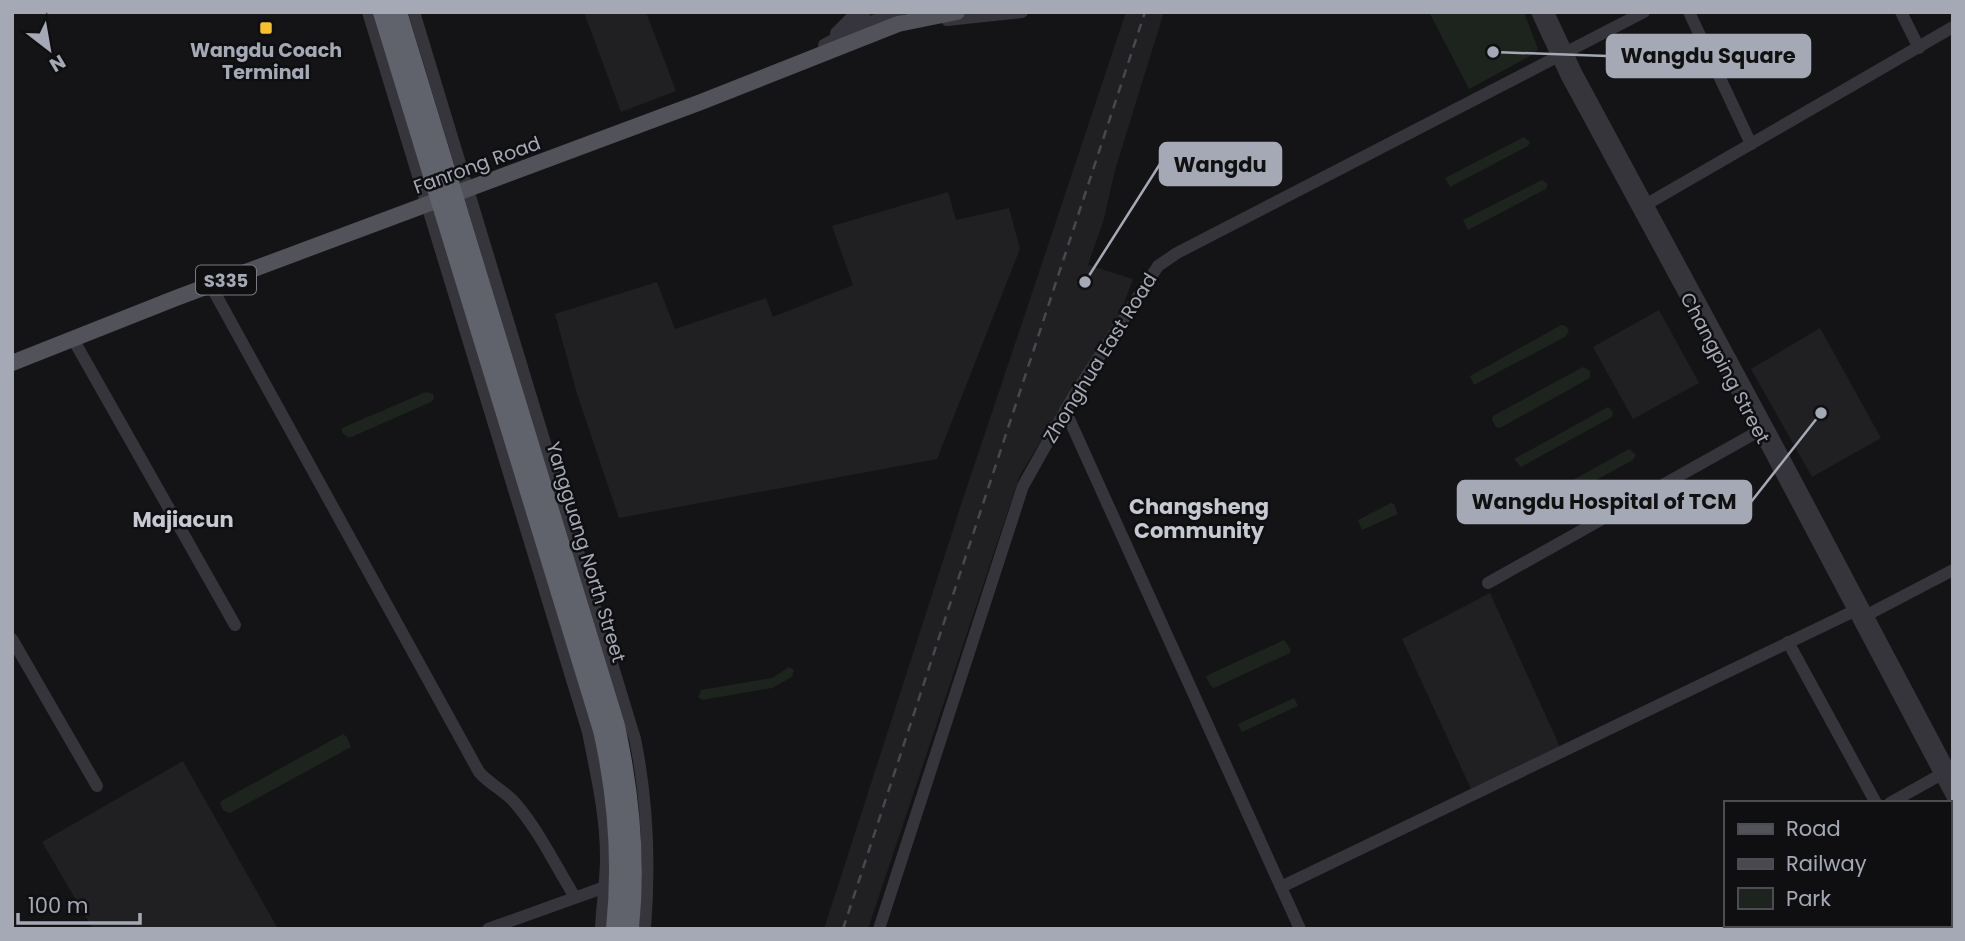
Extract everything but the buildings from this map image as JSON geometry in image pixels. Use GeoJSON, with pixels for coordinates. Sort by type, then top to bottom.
{"type":"FeatureCollection","features":[{"type":"Feature","properties":{"kind":"highway"},"geometry":{"type":"LineString","coordinates":[[382,12],[446,194]]}},
{"type":"Feature","properties":{"kind":"highway"},"geometry":{"type":"LineString","coordinates":[[398,12],[446,194]]}},
{"type":"Feature","properties":{"kind":"highway","name":"Yangguang North Street"},"geometry":{"type":"LineString","coordinates":[[446,194],[602,730],[616,811],[611,885],[615,929]]}},
{"type":"Feature","properties":{"kind":"highway","name":"Yangguang North Street"},"geometry":{"type":"LineString","coordinates":[[446,194],[616,726],[632,820],[633,881],[630,929]]}},
{"type":"Feature","properties":{"kind":"main road","name":"Fanrong Road"},"geometry":{"type":"LineString","coordinates":[[12,363],[824,46],[896,19],[925,12]]}},
{"type":"Feature","properties":{"kind":"main road","name":"Fanrong Road"},"geometry":{"type":"LineString","coordinates":[[12,355],[173,291],[446,194],[898,24],[957,12]]}},
{"type":"Feature","properties":{"kind":"street"},"geometry":{"type":"LineString","coordinates":[[368,12],[446,194],[615,669],[635,739],[646,809],[648,862],[645,929]]}},
{"type":"Feature","properties":{"kind":"street"},"geometry":{"type":"LineString","coordinates":[[414,12],[446,194]]}},
{"type":"Feature","properties":{"kind":"street"},"geometry":{"type":"LineString","coordinates":[[824,46],[853,16],[866,12]]}},
{"type":"Feature","properties":{"kind":"street"},"geometry":{"type":"LineString","coordinates":[[824,46],[854,28],[898,12]]}},
{"type":"Feature","properties":{"kind":"street"},"geometry":{"type":"LineString","coordinates":[[853,43],[863,45],[916,26],[942,20],[1022,12]]}},
{"type":"Feature","properties":{"kind":"street","name":"Changping Street"},"geometry":{"type":"LineString","coordinates":[[1537,12],[1647,204],[1867,615],[1947,776],[1953,798]]}},
{"type":"Feature","properties":{"kind":"street","name":"Changping Street"},"geometry":{"type":"LineString","coordinates":[[1548,12],[1562,54],[1854,611],[1947,776]]}},
{"type":"Feature","properties":{"kind":"street","name":"Zhonghua East Road"},"geometry":{"type":"LineString","coordinates":[[879,929],[1017,501],[1037,457],[1065,410],[1158,266],[1644,12]]}},
{"type":"Feature","properties":{"kind":"street"},"geometry":{"type":"LineString","coordinates":[[1689,12],[1751,144]]}},
{"type":"Feature","properties":{"kind":"street"},"geometry":{"type":"LineString","coordinates":[[1901,12],[1919,48]]}},
{"type":"Feature","properties":{"kind":"street"},"geometry":{"type":"LineString","coordinates":[[1647,204],[1953,27]]}},
{"type":"Feature","properties":{"kind":"street"},"geometry":{"type":"LineString","coordinates":[[211,286],[479,772],[486,781],[515,802],[575,897]]}},
{"type":"Feature","properties":{"kind":"street"},"geometry":{"type":"LineString","coordinates":[[73,339],[235,625]]}},
{"type":"Feature","properties":{"kind":"street"},"geometry":{"type":"LineString","coordinates":[[1065,410],[1300,929]]}},
{"type":"Feature","properties":{"kind":"street"},"geometry":{"type":"LineString","coordinates":[[1488,583],[1759,431]]}},
{"type":"Feature","properties":{"kind":"street"},"geometry":{"type":"LineString","coordinates":[[1867,615],[1953,570]]}},
{"type":"Feature","properties":{"kind":"street"},"geometry":{"type":"LineString","coordinates":[[1282,887],[1854,611]]}},
{"type":"Feature","properties":{"kind":"street"},"geometry":{"type":"LineString","coordinates":[[12,639],[97,786]]}},
{"type":"Feature","properties":{"kind":"street"},"geometry":{"type":"LineString","coordinates":[[1788,642],[1875,801]]}},
{"type":"Feature","properties":{"kind":"street"},"geometry":{"type":"LineString","coordinates":[[1894,801],[1947,776]]}},
{"type":"Feature","properties":{"kind":"street"},"geometry":{"type":"LineString","coordinates":[[488,929],[611,885]]}},
{"type":"Feature","properties":{"kind":"street"},"geometry":{"type":"LineString","coordinates":[[601,929],[611,885]]}},
{"type":"Feature","properties":{"kind":"shaded area"},"geometry":{"type":"Polygon","coordinates":[[[584,12],[646,12],[676,91],[621,112],[584,12]]]}},
{"type":"Feature","properties":{"kind":"shaded area"},"geometry":{"type":"Polygon","coordinates":[[[1126,12],[1164,12],[1088,265],[1133,279],[1121,311],[1020,475],[868,929],[824,929],[960,508],[1126,12]]]}},
{"type":"Feature","properties":{"kind":"shaded area"},"geometry":{"type":"Polygon","coordinates":[[[948,192],[956,220],[1009,208],[1020,249],[937,459],[619,518],[577,394],[555,314],[657,282],[675,329],[766,298],[773,317],[853,285],[832,226],[948,192]]]}},
{"type":"Feature","properties":{"kind":"shaded area"},"geometry":{"type":"Polygon","coordinates":[[[1659,310],[1699,383],[1633,419],[1593,347],[1659,310]]]}},
{"type":"Feature","properties":{"kind":"shaded area"},"geometry":{"type":"Polygon","coordinates":[[[1820,328],[1881,438],[1812,477],[1751,369],[1820,328]]]}},
{"type":"Feature","properties":{"kind":"shaded area"},"geometry":{"type":"Polygon","coordinates":[[[1490,593],[1560,747],[1471,789],[1402,639],[1490,593]]]}},
{"type":"Feature","properties":{"kind":"shaded area"},"geometry":{"type":"Polygon","coordinates":[[[183,761],[278,929],[93,929],[42,842],[183,761]]]}},
{"type":"Feature","properties":{"kind":"green space"},"geometry":{"type":"Polygon","coordinates":[[[1429,12],[1524,12],[1538,49],[1532,55],[1469,89],[1429,12]]]}},
{"type":"Feature","properties":{"kind":"green space"},"geometry":{"type":"Polygon","coordinates":[[[1524,137],[1530,142],[1528,146],[1450,187],[1445,178],[1524,137]]]}},
{"type":"Feature","properties":{"kind":"green space"},"geometry":{"type":"Polygon","coordinates":[[[1542,180],[1548,184],[1546,189],[1468,230],[1463,220],[1542,180]]]}},
{"type":"Feature","properties":{"kind":"green space"},"geometry":{"type":"Polygon","coordinates":[[[1561,325],[1566,326],[1569,331],[1565,337],[1474,385],[1470,376],[1561,325]]]}},
{"type":"Feature","properties":{"kind":"green space"},"geometry":{"type":"Polygon","coordinates":[[[1583,367],[1590,371],[1588,379],[1500,428],[1496,427],[1493,416],[1583,367]]]}},
{"type":"Feature","properties":{"kind":"green space"},"geometry":{"type":"Polygon","coordinates":[[[426,392],[433,394],[434,399],[431,402],[349,438],[342,433],[342,428],[426,392]]]}},
{"type":"Feature","properties":{"kind":"green space"},"geometry":{"type":"Polygon","coordinates":[[[1608,407],[1613,412],[1612,417],[1521,467],[1514,459],[1608,407]]]}},
{"type":"Feature","properties":{"kind":"green space"},"geometry":{"type":"Polygon","coordinates":[[[1629,449],[1636,455],[1633,460],[1544,508],[1540,508],[1535,501],[1629,449]]]}},
{"type":"Feature","properties":{"kind":"green space"},"geometry":{"type":"Polygon","coordinates":[[[1391,503],[1398,514],[1362,530],[1358,520],[1391,503]]]}},
{"type":"Feature","properties":{"kind":"green space"},"geometry":{"type":"Polygon","coordinates":[[[1284,640],[1291,650],[1290,653],[1214,688],[1206,677],[1208,675],[1284,640]]]}},
{"type":"Feature","properties":{"kind":"green space"},"geometry":{"type":"Polygon","coordinates":[[[789,667],[794,670],[792,677],[772,688],[702,700],[698,697],[701,690],[772,678],[789,667]]]}},
{"type":"Feature","properties":{"kind":"green space"},"geometry":{"type":"Polygon","coordinates":[[[1294,698],[1298,706],[1242,732],[1238,724],[1294,698]]]}},
{"type":"Feature","properties":{"kind":"green space"},"geometry":{"type":"Polygon","coordinates":[[[343,734],[351,747],[230,813],[223,810],[220,803],[223,800],[343,734]]]}},
{"type":"Feature","properties":{"kind":"railway"},"geometry":{"type":"LineString","coordinates":[[843,929],[1145,12]]}},
{"type":"Feature","properties":{"kind":"place","name":"Wangdu Coach Terminal"},"geometry":{"type":"Point","coordinates":[266,28]}},
{"type":"Feature","properties":{"kind":"place","name":"Wangdu Square"},"geometry":{"type":"Point","coordinates":[1493,52]}},
{"type":"Feature","properties":{"kind":"place","name":"Wangdu"},"geometry":{"type":"Point","coordinates":[1085,282]}},
{"type":"Feature","properties":{"kind":"place","name":"Wangdu Hospital of TCM"},"geometry":{"type":"Point","coordinates":[1821,413]}},
{"type":"Feature","properties":{"kind":"district","name":"Changsheng Community"},"geometry":{"type":"Point","coordinates":[1199,518]}},
{"type":"Feature","properties":{"kind":"district","name":"Majiacun"},"geometry":{"type":"Point","coordinates":[183,519]}}]}
